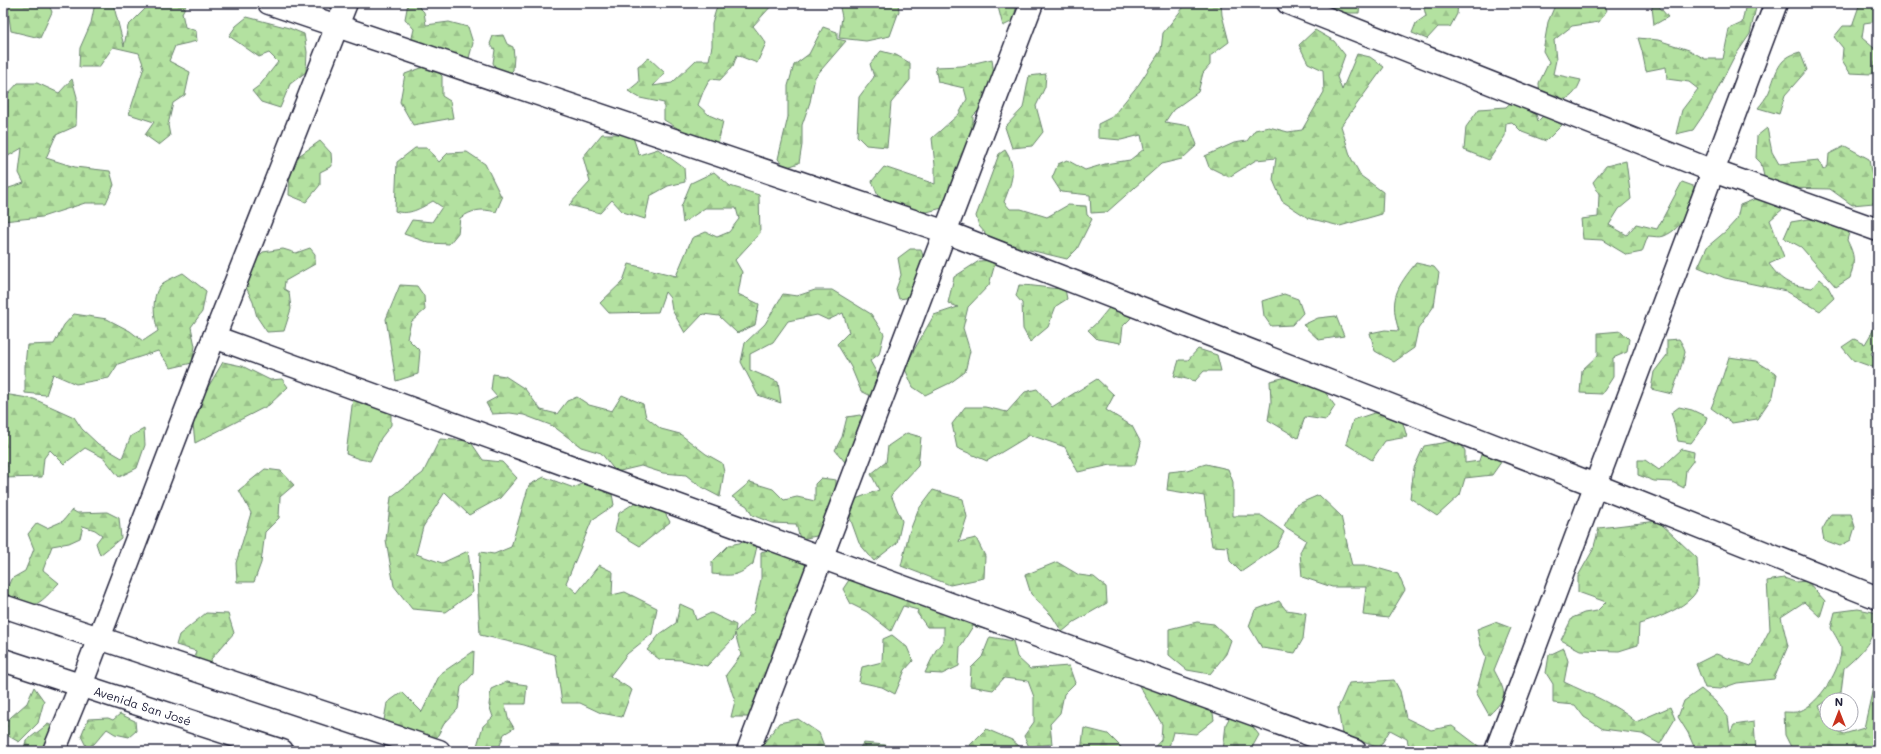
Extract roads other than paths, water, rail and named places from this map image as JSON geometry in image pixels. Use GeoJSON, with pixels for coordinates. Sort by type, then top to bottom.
{"type":"FeatureCollection","features":[{"type":"Feature","properties":{"kind":"street"},"geometry":{"type":"LineString","coordinates":[[269,3],[946,232],[1596,484],[1878,598]]}},
{"type":"Feature","properties":{"kind":"street"},"geometry":{"type":"LineString","coordinates":[[54,751],[100,637],[214,337],[346,3]]}},
{"type":"Feature","properties":{"kind":"street"},"geometry":{"type":"LineString","coordinates":[[748,751],[1032,3]]}},
{"type":"Feature","properties":{"kind":"street"},"geometry":{"type":"LineString","coordinates":[[1288,3],[1713,171],[1878,230]]}},
{"type":"Feature","properties":{"kind":"street"},"geometry":{"type":"LineString","coordinates":[[1496,751],[1776,3]]}},
{"type":"Feature","properties":{"kind":"street"},"geometry":{"type":"LineString","coordinates":[[214,337],[1355,751]]}},
{"type":"Feature","properties":{"kind":"street"},"geometry":{"type":"LineString","coordinates":[[3,606],[439,751]]}},
{"type":"Feature","properties":{"kind":"street","name":"Avenida San José"},"geometry":{"type":"LineString","coordinates":[[3,660],[282,751]]}}]}
